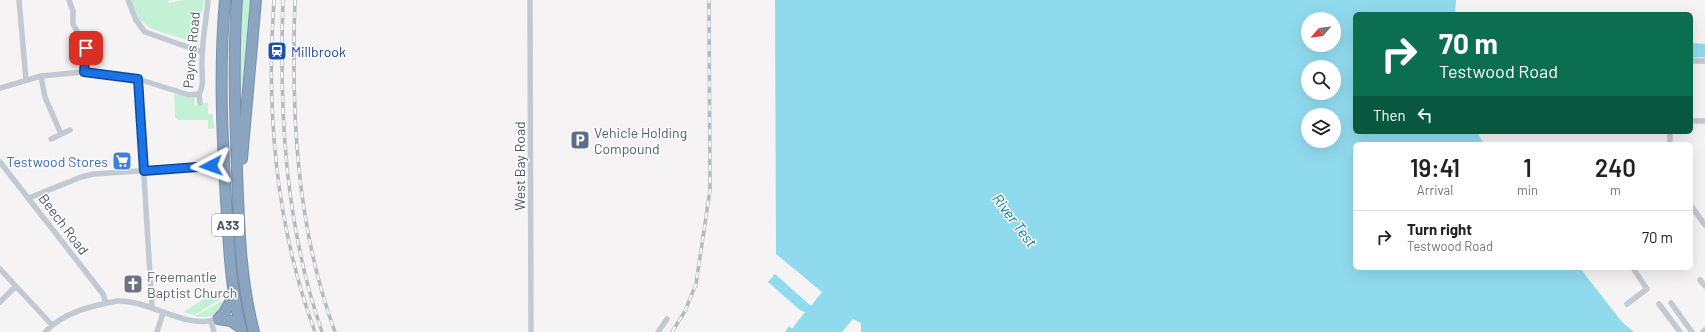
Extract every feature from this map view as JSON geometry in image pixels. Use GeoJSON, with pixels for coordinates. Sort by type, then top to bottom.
{"type":"FeatureCollection","features":[{"type":"Feature","properties":{"kind":"highway","name":"A33"},"geometry":{"type":"LineString","coordinates":[[223,0],[221,108],[230,257],[234,295],[242,330]]}},
{"type":"Feature","properties":{"kind":"highway","name":"A33"},"geometry":{"type":"LineString","coordinates":[[236,0],[234,61],[241,259],[249,313],[254,332]]}},
{"type":"Feature","properties":{"kind":"highway"},"geometry":{"type":"LineString","coordinates":[[238,195],[256,0]]}},
{"type":"Feature","properties":{"kind":"highway"},"geometry":{"type":"LineString","coordinates":[[215,320],[224,313],[234,295]]}},
{"type":"Feature","properties":{"kind":"highway"},"geometry":{"type":"LineString","coordinates":[[215,320],[231,321],[242,330]]}},
{"type":"Feature","properties":{"kind":"street"},"geometry":{"type":"LineString","coordinates":[[19,0],[26,80]]}},
{"type":"Feature","properties":{"kind":"street"},"geometry":{"type":"LineString","coordinates":[[69,0],[73,11],[73,24],[86,48],[84,72]]}},
{"type":"Feature","properties":{"kind":"street"},"geometry":{"type":"LineString","coordinates":[[128,0],[136,20],[145,32],[202,52]]}},
{"type":"Feature","properties":{"kind":"street","name":"Paynes Road"},"geometry":{"type":"LineString","coordinates":[[200,103],[199,94],[203,83],[202,52],[208,0]]}},
{"type":"Feature","properties":{"kind":"street","name":"West Bay Road"},"geometry":{"type":"LineString","coordinates":[[530,0],[531,332]]}},
{"type":"Feature","properties":{"kind":"street"},"geometry":{"type":"LineString","coordinates":[[1693,61],[1705,61]]}},
{"type":"Feature","properties":{"kind":"street"},"geometry":{"type":"LineString","coordinates":[[0,88],[41,76],[84,72],[138,79],[189,95],[199,94]]}},
{"type":"Feature","properties":{"kind":"street"},"geometry":{"type":"LineString","coordinates":[[41,76],[45,97],[61,134]]}},
{"type":"Feature","properties":{"kind":"street"},"geometry":{"type":"LineString","coordinates":[[138,79],[152,307]]}},
{"type":"Feature","properties":{"kind":"street"},"geometry":{"type":"LineString","coordinates":[[1693,121],[1705,121]]}},
{"type":"Feature","properties":{"kind":"street"},"geometry":{"type":"LineString","coordinates":[[51,139],[70,130]]}},
{"type":"Feature","properties":{"kind":"street","name":"Beech Road"},"geometry":{"type":"LineString","coordinates":[[0,162],[103,294],[106,303]]}},
{"type":"Feature","properties":{"kind":"street"},"geometry":{"type":"LineString","coordinates":[[29,198],[81,177],[94,174],[211,166]]}},
{"type":"Feature","properties":{"kind":"street"},"geometry":{"type":"LineString","coordinates":[[1693,209],[1705,225]]}},
{"type":"Feature","properties":{"kind":"street"},"geometry":{"type":"LineString","coordinates":[[0,269],[52,325]]}},
{"type":"Feature","properties":{"kind":"street"},"geometry":{"type":"LineString","coordinates":[[1626,304],[1647,289],[1634,270]]}},
{"type":"Feature","properties":{"kind":"street"},"geometry":{"type":"LineString","coordinates":[[1700,280],[1705,286]]}},
{"type":"Feature","properties":{"kind":"street"},"geometry":{"type":"LineString","coordinates":[[0,302],[16,287]]}},
{"type":"Feature","properties":{"kind":"street"},"geometry":{"type":"LineString","coordinates":[[45,332],[62,317],[106,303],[124,301],[152,307],[163,313],[188,319],[204,322],[215,320],[214,332]]}},
{"type":"Feature","properties":{"kind":"street"},"geometry":{"type":"LineString","coordinates":[[1671,303],[1692,332]]}},
{"type":"Feature","properties":{"kind":"street"},"geometry":{"type":"LineString","coordinates":[[1659,304],[1680,332]]}},
{"type":"Feature","properties":{"kind":"street"},"geometry":{"type":"LineString","coordinates":[[156,332],[163,313]]}},
{"type":"Feature","properties":{"kind":"street"},"geometry":{"type":"LineString","coordinates":[[658,332],[667,319]]}},
{"type":"Feature","properties":{"kind":"green space"},"geometry":{"type":"Polygon","coordinates":[[[130,0],[168,0],[169,3],[184,0],[204,0],[197,43],[152,29],[139,19],[130,0]]]}},
{"type":"Feature","properties":{"kind":"green space"},"geometry":{"type":"Polygon","coordinates":[[[241,0],[251,0],[240,108],[240,142],[237,108],[241,0]]]}},
{"type":"Feature","properties":{"kind":"green space"},"geometry":{"type":"Polygon","coordinates":[[[174,94],[195,97],[194,106],[208,102],[208,114],[213,114],[214,128],[208,129],[208,120],[178,120],[175,117],[174,94]]]}},
{"type":"Feature","properties":{"kind":"green space"},"geometry":{"type":"Polygon","coordinates":[[[223,289],[221,299],[194,315],[184,312],[208,296],[213,295],[212,293],[223,289]]]}},
{"type":"Feature","properties":{"kind":"green space"},"geometry":{"type":"Polygon","coordinates":[[[222,301],[225,307],[215,314],[208,317],[195,316],[222,301]]]}},
{"type":"Feature","properties":{"kind":"water","name":"River Test"},"geometry":{"type":"Polygon","coordinates":[[[775,0],[1456,0],[1455,12],[1353,12],[1353,134],[1478,134],[1483,142],[1353,142],[1353,270],[1582,270],[1622,322],[1634,332],[861,332],[861,323],[853,319],[842,332],[785,332],[789,326],[792,329],[805,312],[800,310],[768,282],[775,274],[811,306],[822,292],[776,254],[775,0]]]}},
{"type":"Feature","properties":{"kind":"water"},"geometry":{"type":"Polygon","coordinates":[[[1693,43],[1705,44],[1705,57],[1693,58],[1693,43]]]}},
{"type":"Feature","properties":{"kind":"railway"},"geometry":{"type":"LineString","coordinates":[[274,0],[272,84],[273,126],[277,168],[291,251],[315,332]]}},
{"type":"Feature","properties":{"kind":"railway"},"geometry":{"type":"LineString","coordinates":[[283,0],[282,84],[287,168],[292,209],[300,251],[322,332]]}},
{"type":"Feature","properties":{"kind":"railway"},"geometry":{"type":"LineString","coordinates":[[295,0],[294,84],[299,168],[304,210],[322,292],[335,332]]}},
{"type":"Feature","properties":{"kind":"railway"},"geometry":{"type":"LineString","coordinates":[[672,332],[685,311],[696,284],[710,190],[709,0]]}},
{"type":"Feature","properties":{"kind":"place","name":"Millbrook"},"geometry":{"type":"Point","coordinates":[277,51]}},
{"type":"Feature","properties":{"kind":"place","name":"Vehicle Holding Compound"},"geometry":{"type":"Point","coordinates":[580,140]}},
{"type":"Feature","properties":{"kind":"place","name":"Testwood Stores"},"geometry":{"type":"Point","coordinates":[122,161]}},
{"type":"Feature","properties":{"kind":"place","name":"Freemantle Baptist Church"},"geometry":{"type":"Point","coordinates":[133,284]}},
{"type":"Feature","properties":{"kind":"route"},"geometry":{"type":"LineString","coordinates":[[86,48],[84,72],[138,79],[144,171],[211,166]]}}]}
